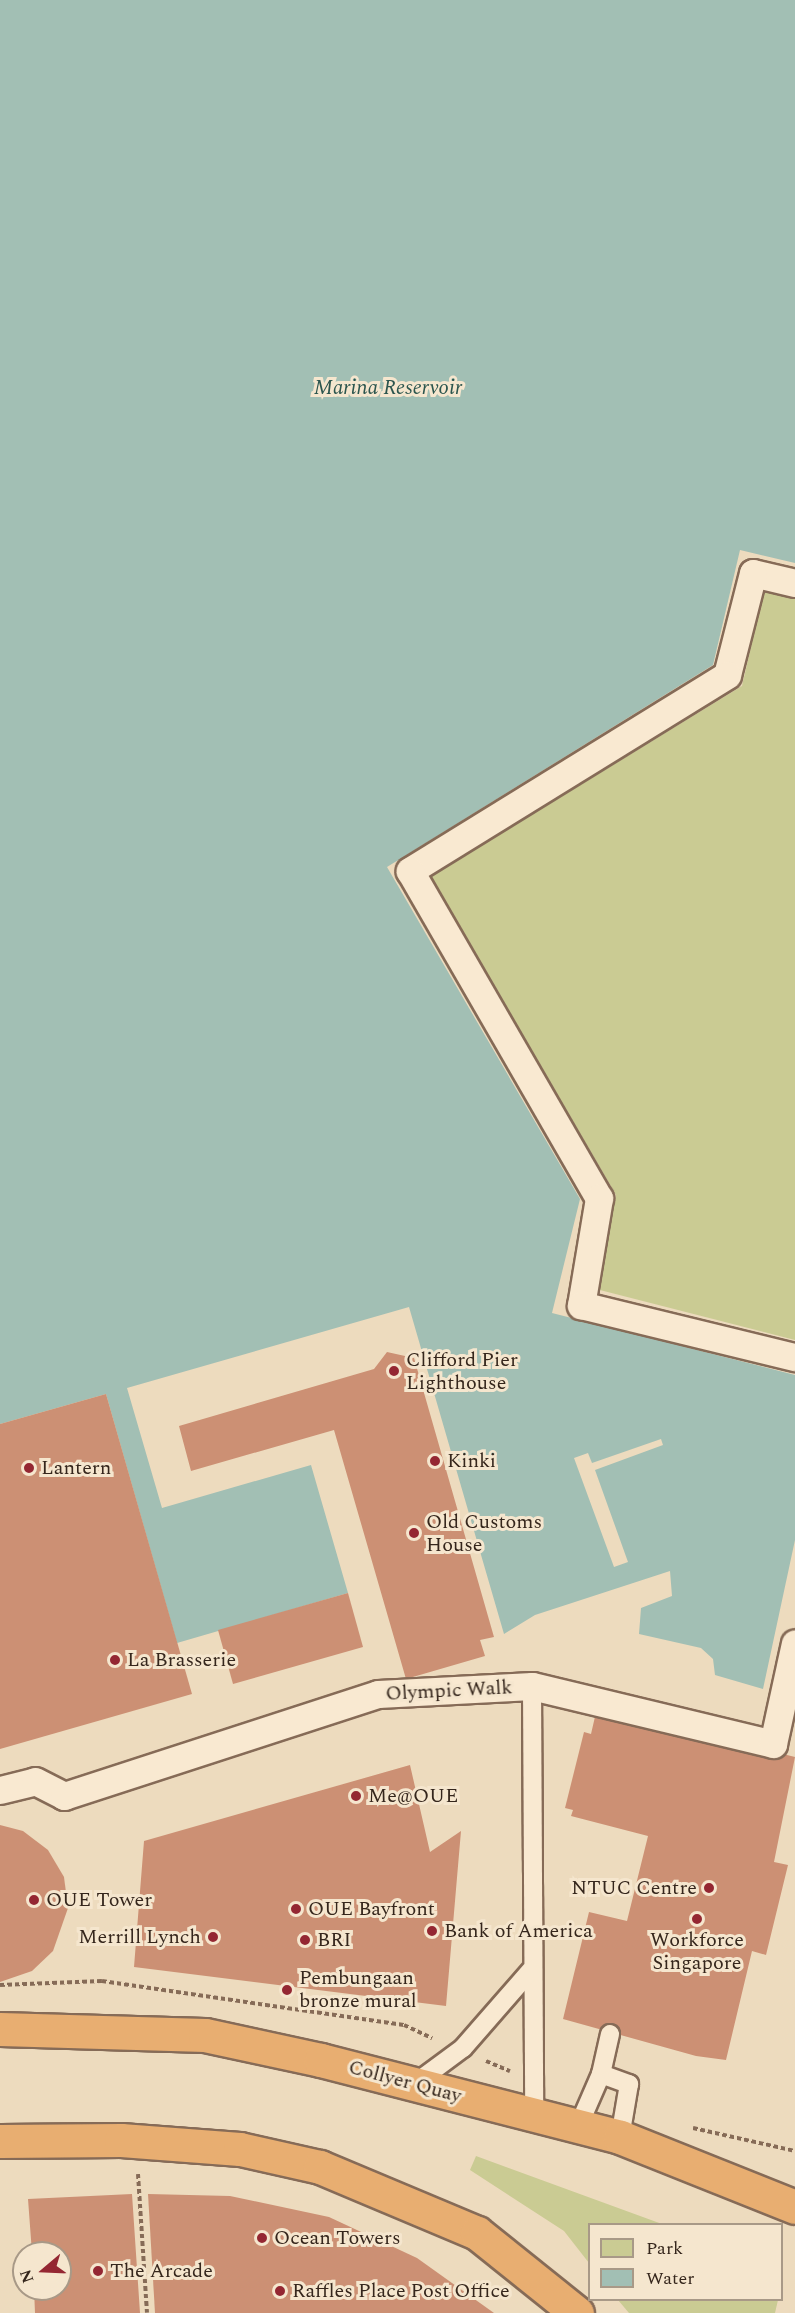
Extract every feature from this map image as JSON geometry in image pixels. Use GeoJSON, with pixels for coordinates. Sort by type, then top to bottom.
{"type":"FeatureCollection","features":[{"type":"Feature","properties":{"kind":"highway","name":"Collyer Quay"},"geometry":{"type":"LineString","coordinates":[[0,2029],[205,2035],[620,2137],[795,2206]]}},
{"type":"Feature","properties":{"kind":"highway"},"geometry":{"type":"LineString","coordinates":[[0,2141],[121,2140],[240,2149],[320,2167],[477,2233],[577,2313]]}},
{"type":"Feature","properties":{"kind":"street"},"geometry":{"type":"LineString","coordinates":[[795,583],[753,573],[727,675],[410,871],[599,1198],[581,1305],[795,1357]]}},
{"type":"Feature","properties":{"kind":"street","name":"Olympic Walk"},"geometry":{"type":"LineString","coordinates":[[0,1790],[35,1781],[64,1796],[378,1694],[532,1686],[773,1744],[795,1643]]}},
{"type":"Feature","properties":{"kind":"lane"},"geometry":{"type":"LineString","coordinates":[[532,1686],[531,1970],[534,2116]]}},
{"type":"Feature","properties":{"kind":"lane"},"geometry":{"type":"LineString","coordinates":[[413,2085],[463,2048],[531,1970]]}},
{"type":"Feature","properties":{"kind":"lane"},"geometry":{"type":"LineString","coordinates":[[578,2127],[601,2074],[610,2034]]}},
{"type":"Feature","properties":{"kind":"lane"},"geometry":{"type":"LineString","coordinates":[[601,2074],[629,2084],[620,2137]]}},
{"type":"Feature","properties":{"kind":"path"},"geometry":{"type":"LineString","coordinates":[[682,2125],[795,2151]]}},
{"type":"Feature","properties":{"kind":"path"},"geometry":{"type":"LineString","coordinates":[[147,2313],[138,2174],[149,2174]]}},
{"type":"Feature","properties":{"kind":"green space"},"geometry":{"type":"Polygon","coordinates":[[[764,590],[795,598],[795,1340],[592,1288],[616,1195],[430,877],[742,686],[764,590]]]}},
{"type":"Feature","properties":{"kind":"green space"},"geometry":{"type":"Polygon","coordinates":[[[476,2156],[659,2223],[588,2223],[588,2262],[564,2231],[470,2170],[476,2156]]]}},
{"type":"Feature","properties":{"kind":"green space"},"geometry":{"type":"Polygon","coordinates":[[[619,2301],[778,2301],[775,2313],[629,2313],[619,2301]]]}},
{"type":"Feature","properties":{"kind":"water","name":"Marina Reservoir"},"geometry":{"type":"Polygon","coordinates":[[[0,0],[795,0],[795,563],[740,550],[713,665],[387,867],[580,1199],[552,1313],[795,1375],[795,1540],[763,1689],[715,1675],[713,1659],[701,1648],[639,1634],[641,1608],[672,1596],[670,1571],[535,1615],[504,1634],[409,1307],[127,1388],[162,1508],[311,1465],[348,1593],[177,1643],[106,1394],[0,1424],[0,0]]]}},
{"type":"Feature","properties":{"kind":"pier"},"geometry":{"type":"Polygon","coordinates":[[[661,1439],[663,1445],[595,1470],[628,1562],[614,1567],[574,1458],[588,1453],[592,1463],[661,1439]]]}},
{"type":"Feature","properties":{"kind":"building","name":"Old Customs House"},"geometry":{"type":"Polygon","coordinates":[[[387,1352],[414,1358],[494,1637],[480,1640],[485,1656],[406,1679],[334,1430],[191,1471],[179,1426],[374,1369],[387,1352]]]}},
{"type":"Feature","properties":{"kind":"building"},"geometry":{"type":"Polygon","coordinates":[[[106,1394],[192,1694],[0,1749],[0,1424],[106,1394]]]}},
{"type":"Feature","properties":{"kind":"building"},"geometry":{"type":"Polygon","coordinates":[[[348,1593],[363,1647],[233,1684],[218,1630],[348,1593]]]}},
{"type":"Feature","properties":{"kind":"building","name":"NTUC Centre"},"geometry":{"type":"Polygon","coordinates":[[[597,1708],[795,1757],[774,1862],[788,1865],[766,1955],[752,1951],[726,2060],[696,2056],[563,2019],[589,1912],[627,1921],[648,1836],[571,1816],[573,1810],[565,1808],[584,1732],[591,1734],[597,1708]]]}},
{"type":"Feature","properties":{"kind":"building","name":"OUE Bayfront"},"geometry":{"type":"Polygon","coordinates":[[[410,1765],[430,1852],[461,1831],[446,2006],[134,1967],[144,1841],[410,1765]]]}},
{"type":"Feature","properties":{"kind":"building","name":"OUE Tower"},"geometry":{"type":"Polygon","coordinates":[[[0,1825],[23,1831],[48,1850],[64,1877],[68,1908],[53,1951],[32,1971],[0,1982],[0,1825]]]}},
{"type":"Feature","properties":{"kind":"building","name":"The Arcade"},"geometry":{"type":"Polygon","coordinates":[[[132,2194],[140,2313],[35,2313],[34,2301],[72,2301],[72,2241],[31,2241],[28,2199],[132,2194]]]}},
{"type":"Feature","properties":{"kind":"building","name":"Ocean Towers"},"geometry":{"type":"Polygon","coordinates":[[[148,2194],[230,2196],[329,2217],[417,2258],[494,2313],[155,2313],[148,2194]]]}},
{"type":"Feature","properties":{"kind":"place","name":"Clifford Pier Lighthouse"},"geometry":{"type":"Point","coordinates":[394,1371]}},
{"type":"Feature","properties":{"kind":"place","name":"Kinki"},"geometry":{"type":"Point","coordinates":[435,1461]}},
{"type":"Feature","properties":{"kind":"place","name":"Lantern"},"geometry":{"type":"Point","coordinates":[29,1468]}},
{"type":"Feature","properties":{"kind":"place","name":"Old Customs House"},"geometry":{"type":"Point","coordinates":[414,1533]}},
{"type":"Feature","properties":{"kind":"place","name":"La Brasserie"},"geometry":{"type":"Point","coordinates":[115,1660]}},
{"type":"Feature","properties":{"kind":"place","name":"Me@OUE"},"geometry":{"type":"Point","coordinates":[356,1796]}},
{"type":"Feature","properties":{"kind":"place","name":"NTUC Centre"},"geometry":{"type":"Point","coordinates":[709,1888]}},
{"type":"Feature","properties":{"kind":"place","name":"OUE Tower"},"geometry":{"type":"Point","coordinates":[34,1900]}},
{"type":"Feature","properties":{"kind":"place","name":"OUE Bayfront"},"geometry":{"type":"Point","coordinates":[296,1909]}},
{"type":"Feature","properties":{"kind":"place","name":"Workforce Singapore"},"geometry":{"type":"Point","coordinates":[697,1919]}},
{"type":"Feature","properties":{"kind":"place","name":"Bank of America"},"geometry":{"type":"Point","coordinates":[432,1931]}},
{"type":"Feature","properties":{"kind":"place","name":"Merrill Lynch"},"geometry":{"type":"Point","coordinates":[213,1937]}},
{"type":"Feature","properties":{"kind":"place","name":"BRI"},"geometry":{"type":"Point","coordinates":[305,1940]}},
{"type":"Feature","properties":{"kind":"place","name":"Pembungaan bronze mural"},"geometry":{"type":"Point","coordinates":[287,1990]}},
{"type":"Feature","properties":{"kind":"place","name":"Ocean Towers"},"geometry":{"type":"Point","coordinates":[262,2238]}},
{"type":"Feature","properties":{"kind":"place","name":"The Arcade"},"geometry":{"type":"Point","coordinates":[98,2271]}},
{"type":"Feature","properties":{"kind":"place","name":"Raffles Place Post Office"},"geometry":{"type":"Point","coordinates":[280,2291]}}]}
